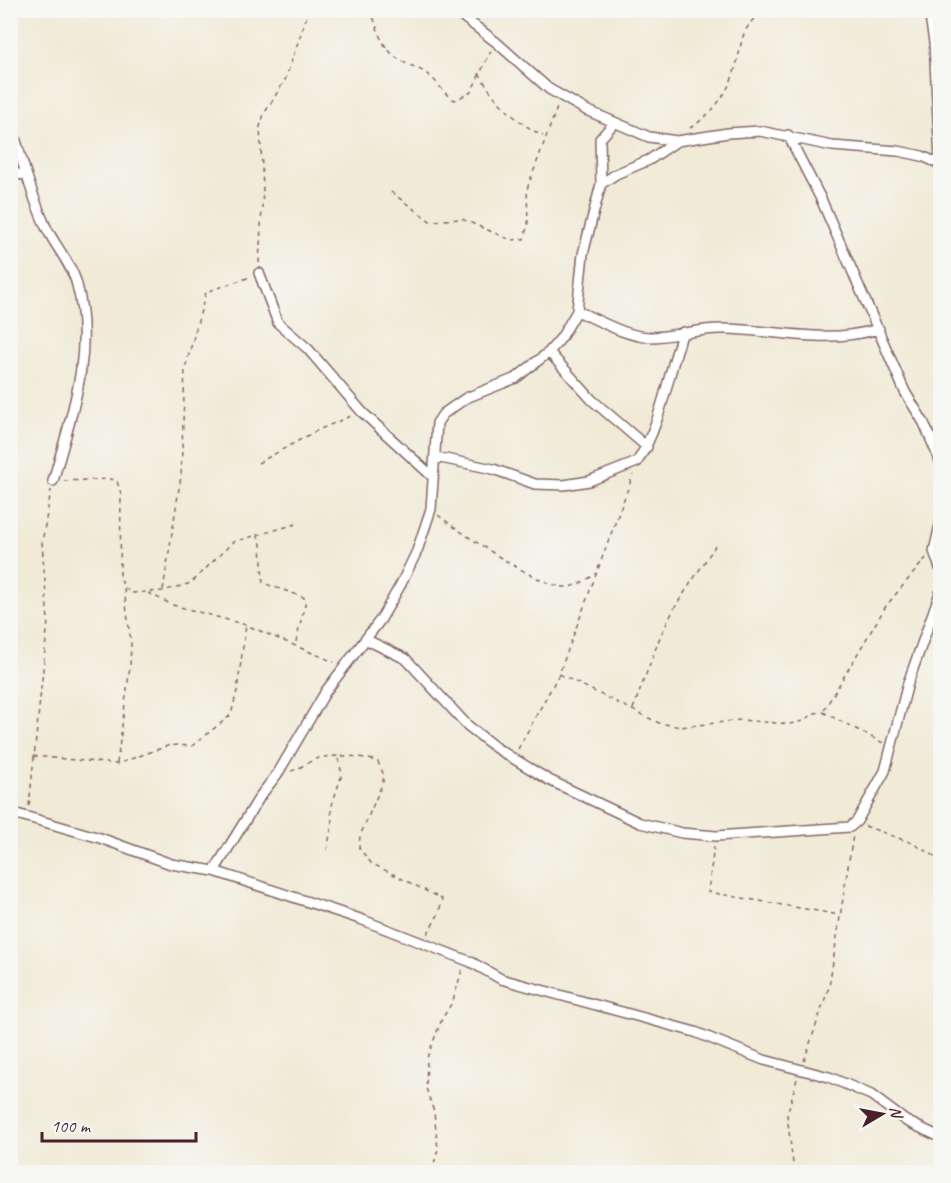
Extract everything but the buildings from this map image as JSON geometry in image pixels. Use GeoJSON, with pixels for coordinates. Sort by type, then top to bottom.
{"type":"FeatureCollection","features":[{"type":"Feature","properties":{"kind":"street"},"geometry":{"type":"LineString","coordinates":[[454,10],[496,42],[549,89],[614,123],[649,137],[677,141],[760,131],[832,146],[898,151],[940,162],[938,79],[929,10]]}},
{"type":"Feature","properties":{"kind":"street"},"geometry":{"type":"LineString","coordinates":[[10,122],[25,174],[47,230],[75,276],[83,322],[82,368],[53,481]]}},
{"type":"Feature","properties":{"kind":"street"},"geometry":{"type":"LineString","coordinates":[[214,871],[261,795],[278,773],[320,701],[346,667],[401,584],[417,552],[430,510],[436,457],[435,433],[444,414],[476,393],[516,378],[549,352],[577,311],[583,254],[601,184],[600,139],[614,123]]}},
{"type":"Feature","properties":{"kind":"street"},"geometry":{"type":"LineString","coordinates":[[788,135],[821,199],[905,392],[924,423],[940,461]]}},
{"type":"Feature","properties":{"kind":"street"},"geometry":{"type":"LineString","coordinates":[[601,184],[616,174],[649,160],[677,141]]}},
{"type":"Feature","properties":{"kind":"street"},"geometry":{"type":"LineString","coordinates":[[10,173],[25,174]]}},
{"type":"Feature","properties":{"kind":"street"},"geometry":{"type":"LineString","coordinates":[[259,273],[278,323],[308,349],[362,412],[434,477]]}},
{"type":"Feature","properties":{"kind":"street"},"geometry":{"type":"LineString","coordinates":[[577,311],[633,334],[650,337],[722,329],[832,338],[879,329]]}},
{"type":"Feature","properties":{"kind":"street"},"geometry":{"type":"LineString","coordinates":[[436,457],[493,469],[535,484],[564,485],[589,481],[637,462],[647,447],[658,422],[672,362],[683,332]]}},
{"type":"Feature","properties":{"kind":"street"},"geometry":{"type":"LineString","coordinates":[[549,352],[592,400],[647,447]]}},
{"type":"Feature","properties":{"kind":"street"},"geometry":{"type":"LineString","coordinates":[[940,525],[934,551],[940,568]]}},
{"type":"Feature","properties":{"kind":"street"},"geometry":{"type":"LineString","coordinates":[[365,639],[406,659],[467,725],[549,780],[640,823],[682,834],[716,836],[855,823],[885,771],[908,683],[940,593]]}},
{"type":"Feature","properties":{"kind":"street"},"geometry":{"type":"LineString","coordinates":[[10,812],[100,838],[171,864],[214,871],[360,919],[465,960],[501,979],[695,1032],[799,1071],[853,1086],[871,1095],[906,1121],[940,1137]]}},
{"type":"Feature","properties":{"kind":"path"},"geometry":{"type":"LineString","coordinates":[[163,591],[181,476],[185,369],[206,292],[259,273],[263,189],[260,127],[264,114],[285,80],[309,10]]}},
{"type":"Feature","properties":{"kind":"path"},"geometry":{"type":"LineString","coordinates":[[369,10],[381,41],[400,63],[418,68],[433,79],[447,96],[455,100],[467,96],[496,42]]}},
{"type":"Feature","properties":{"kind":"path"},"geometry":{"type":"LineString","coordinates":[[677,141],[716,108],[735,70],[743,33],[762,10]]}},
{"type":"Feature","properties":{"kind":"path"},"geometry":{"type":"LineString","coordinates":[[479,73],[491,95],[507,111],[523,125],[545,137]]}},
{"type":"Feature","properties":{"kind":"path"},"geometry":{"type":"LineString","coordinates":[[391,192],[430,220],[462,219],[519,241],[526,235],[527,189],[562,96]]}},
{"type":"Feature","properties":{"kind":"path"},"geometry":{"type":"LineString","coordinates":[[258,463],[316,431],[362,412]]}},
{"type":"Feature","properties":{"kind":"path"},"geometry":{"type":"LineString","coordinates":[[513,758],[559,674],[637,462]]}},
{"type":"Feature","properties":{"kind":"path"},"geometry":{"type":"LineString","coordinates":[[28,817],[48,621],[42,543],[53,481],[111,479],[117,481],[121,494],[120,577],[124,588],[131,655],[117,764]]}},
{"type":"Feature","properties":{"kind":"path"},"geometry":{"type":"LineString","coordinates":[[430,510],[467,537],[551,583],[569,587],[597,573]]}},
{"type":"Feature","properties":{"kind":"path"},"geometry":{"type":"LineString","coordinates":[[124,588],[133,593],[163,591],[191,583],[233,542],[256,533],[296,524]]}},
{"type":"Feature","properties":{"kind":"path"},"geometry":{"type":"LineString","coordinates":[[256,533],[261,544],[263,583],[306,600],[295,646]]}},
{"type":"Feature","properties":{"kind":"path"},"geometry":{"type":"LineString","coordinates":[[633,710],[660,637],[675,607],[715,546]]}},
{"type":"Feature","properties":{"kind":"path"},"geometry":{"type":"LineString","coordinates":[[823,712],[886,606],[918,565],[934,551]]}},
{"type":"Feature","properties":{"kind":"path"},"geometry":{"type":"LineString","coordinates":[[146,592],[173,605],[246,625],[346,667]]}},
{"type":"Feature","properties":{"kind":"path"},"geometry":{"type":"LineString","coordinates":[[33,756],[117,764],[170,745],[192,746],[209,731],[225,723],[234,708],[246,625]]}},
{"type":"Feature","properties":{"kind":"path"},"geometry":{"type":"LineString","coordinates":[[559,674],[594,694],[659,723],[681,727],[741,720],[790,724],[803,722],[815,713],[823,712],[892,747]]}},
{"type":"Feature","properties":{"kind":"path"},"geometry":{"type":"LineString","coordinates":[[278,773],[294,771],[315,759],[337,757],[371,759],[378,762],[383,773],[379,794],[360,836],[359,848],[371,863],[442,898],[439,913],[422,943]]}},
{"type":"Feature","properties":{"kind":"path"},"geometry":{"type":"LineString","coordinates":[[327,850],[332,825],[331,808],[342,774],[337,757]]}},
{"type":"Feature","properties":{"kind":"path"},"geometry":{"type":"LineString","coordinates":[[794,1173],[787,1115],[799,1071],[830,987],[855,823],[912,843],[940,859]]}},
{"type":"Feature","properties":{"kind":"path"},"geometry":{"type":"LineString","coordinates":[[716,836],[708,892],[840,915]]}},
{"type":"Feature","properties":{"kind":"path"},"geometry":{"type":"LineString","coordinates":[[432,1173],[438,1149],[434,1112],[426,1088],[427,1058],[442,1019],[453,1001],[465,960]]}}]}
